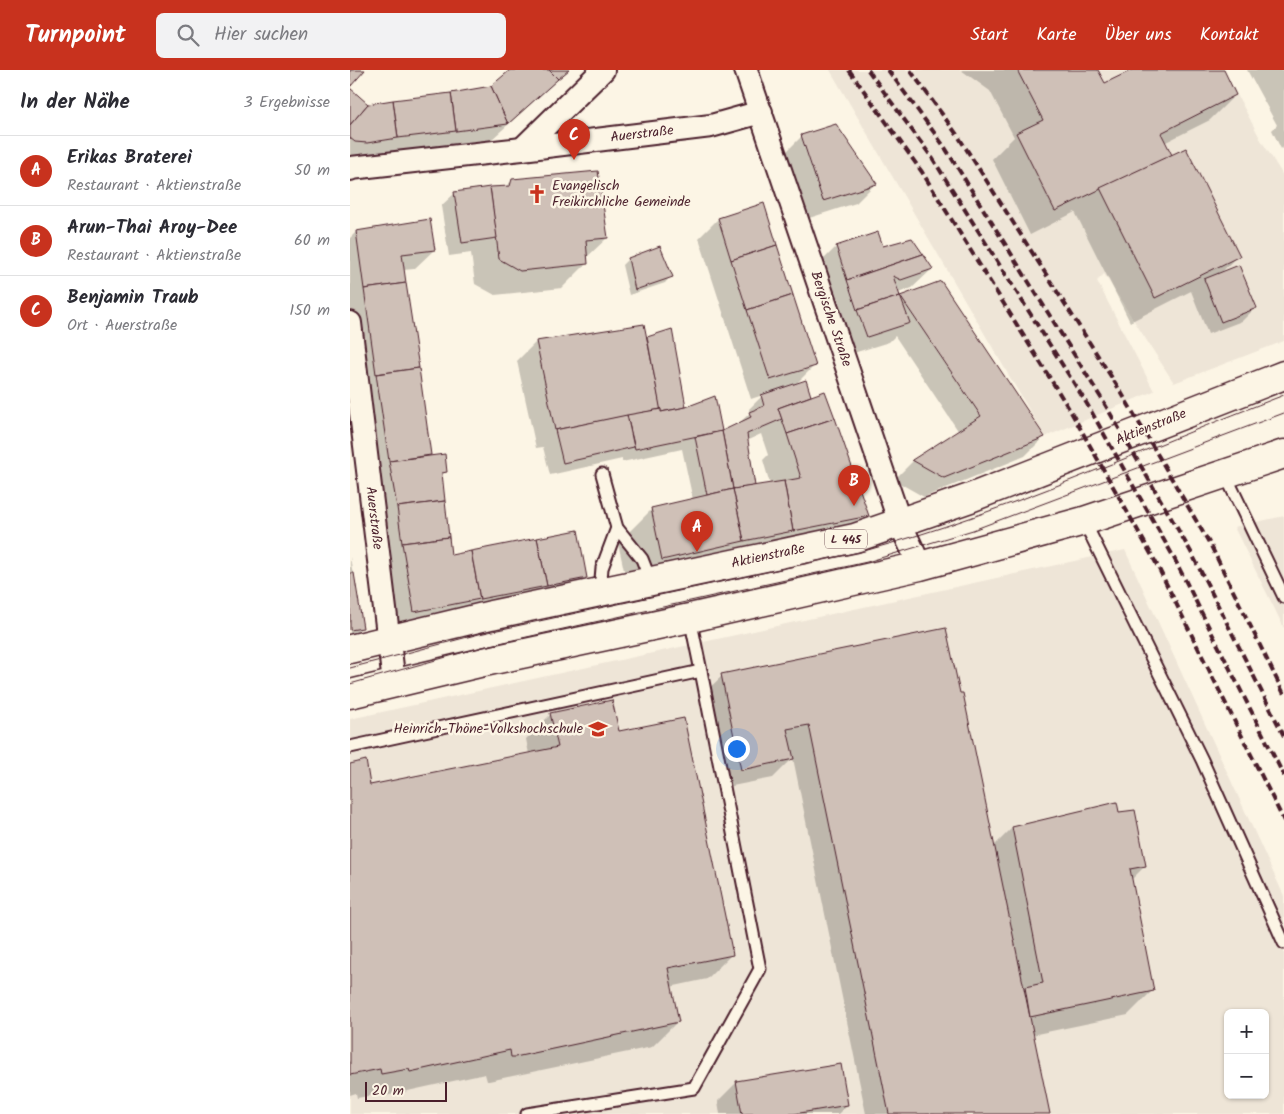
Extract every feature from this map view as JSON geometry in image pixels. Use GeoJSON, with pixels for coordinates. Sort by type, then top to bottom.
{"type":"FeatureCollection","features":[{"type":"Feature","properties":{"kind":"main road","name":"Aktienstraße"},"geometry":{"type":"LineString","coordinates":[[350,649],[491,615],[855,538],[970,498],[1284,374]]}},
{"type":"Feature","properties":{"kind":"main road"},"geometry":{"type":"LineString","coordinates":[[350,694],[493,660],[920,566],[1084,521],[1284,454]]}},
{"type":"Feature","properties":{"kind":"street"},"geometry":{"type":"LineString","coordinates":[[522,149],[602,70]]}},
{"type":"Feature","properties":{"kind":"street","name":"Bergische Straße"},"geometry":{"type":"LineString","coordinates":[[746,70],[900,523],[920,566]]}},
{"type":"Feature","properties":{"kind":"street","name":"Auerstraße"},"geometry":{"type":"LineString","coordinates":[[350,168],[711,126],[761,112]]}},
{"type":"Feature","properties":{"kind":"street","name":"Auerstraße"},"geometry":{"type":"LineString","coordinates":[[350,323],[394,683]]}},
{"type":"Feature","properties":{"kind":"lane"},"geometry":{"type":"LineString","coordinates":[[602,474],[617,528],[642,559],[651,582]]}},
{"type":"Feature","properties":{"kind":"lane"},"geometry":{"type":"LineString","coordinates":[[1225,474],[1284,598]]}},
{"type":"Feature","properties":{"kind":"lane"},"geometry":{"type":"LineString","coordinates":[[1084,521],[1202,760],[1284,944]]}},
{"type":"Feature","properties":{"kind":"lane"},"geometry":{"type":"LineString","coordinates":[[600,592],[602,568],[617,528]]}},
{"type":"Feature","properties":{"kind":"lane"},"geometry":{"type":"LineString","coordinates":[[526,1114],[694,1088],[760,969],[690,618]]}},
{"type":"Feature","properties":{"kind":"lane"},"geometry":{"type":"LineString","coordinates":[[350,747],[701,671]]}},
{"type":"Feature","properties":{"kind":"shaded area"},"geometry":{"type":"Polygon","coordinates":[[[830,70],[1224,70],[1261,140],[1284,177],[1284,341],[1174,383],[1104,274],[1097,281],[1154,391],[1045,437],[830,70]]]}},
{"type":"Feature","properties":{"kind":"shaded area"},"geometry":{"type":"Polygon","coordinates":[[[1284,516],[1284,628],[1234,527],[1284,516]]]}},
{"type":"Feature","properties":{"kind":"shaded area"},"geometry":{"type":"Polygon","coordinates":[[[1125,550],[1284,896],[1284,1114],[350,1114],[350,719],[1125,550]]]}},
{"type":"Feature","properties":{"kind":"building"},"geometry":{"type":"Polygon","coordinates":[[[350,70],[365,70],[350,87],[350,70]]]}},
{"type":"Feature","properties":{"kind":"building"},"geometry":{"type":"Polygon","coordinates":[[[510,70],[549,70],[558,79],[508,124],[491,86],[510,70]]]}},
{"type":"Feature","properties":{"kind":"building"},"geometry":{"type":"Polygon","coordinates":[[[549,70],[569,70],[558,79],[549,70]]]}},
{"type":"Feature","properties":{"kind":"building"},"geometry":{"type":"Polygon","coordinates":[[[1017,70],[1098,70],[1105,83],[1132,70],[1224,70],[1236,95],[1161,133],[1172,155],[1055,211],[1016,133],[1043,120],[1017,70]]]}},
{"type":"Feature","properties":{"kind":"building"},"geometry":{"type":"Polygon","coordinates":[[[491,86],[508,124],[456,131],[451,93],[491,86]]]}},
{"type":"Feature","properties":{"kind":"building"},"geometry":{"type":"Polygon","coordinates":[[[350,88],[368,104],[350,125],[350,88]]]}},
{"type":"Feature","properties":{"kind":"building"},"geometry":{"type":"Polygon","coordinates":[[[451,93],[456,131],[398,138],[393,100],[451,93]]]}},
{"type":"Feature","properties":{"kind":"building"},"geometry":{"type":"Polygon","coordinates":[[[393,100],[398,138],[367,143],[355,142],[350,138],[350,125],[368,104],[393,100]]]}},
{"type":"Feature","properties":{"kind":"building"},"geometry":{"type":"Polygon","coordinates":[[[836,124],[877,184],[823,201],[801,135],[836,124]]]}},
{"type":"Feature","properties":{"kind":"building"},"geometry":{"type":"Polygon","coordinates":[[[1186,148],[1240,256],[1155,298],[1100,188],[1186,148]]]}},
{"type":"Feature","properties":{"kind":"building"},"geometry":{"type":"Polygon","coordinates":[[[598,171],[608,238],[586,240],[588,264],[520,271],[499,259],[490,187],[510,186],[512,179],[598,171]]]}},
{"type":"Feature","properties":{"kind":"building"},"geometry":{"type":"Polygon","coordinates":[[[490,187],[497,238],[462,243],[454,192],[490,187]]]}},
{"type":"Feature","properties":{"kind":"building"},"geometry":{"type":"Polygon","coordinates":[[[764,203],[777,245],[731,260],[718,218],[764,203]]]}},
{"type":"Feature","properties":{"kind":"building"},"geometry":{"type":"Polygon","coordinates":[[[430,219],[435,250],[402,254],[406,283],[364,289],[356,231],[430,219]]]}},
{"type":"Feature","properties":{"kind":"building"},"geometry":{"type":"Polygon","coordinates":[[[878,232],[883,246],[912,238],[923,254],[847,280],[836,246],[878,232]]]}},
{"type":"Feature","properties":{"kind":"building"},"geometry":{"type":"Polygon","coordinates":[[[777,245],[793,295],[747,310],[731,260],[777,245]]]}},
{"type":"Feature","properties":{"kind":"building"},"geometry":{"type":"Polygon","coordinates":[[[660,246],[673,277],[635,290],[628,258],[660,246]]]}},
{"type":"Feature","properties":{"kind":"building"},"geometry":{"type":"Polygon","coordinates":[[[923,254],[933,269],[901,280],[893,276],[900,296],[857,310],[847,280],[923,254]]]}},
{"type":"Feature","properties":{"kind":"building"},"geometry":{"type":"Polygon","coordinates":[[[1239,265],[1257,308],[1221,322],[1204,279],[1239,265]]]}},
{"type":"Feature","properties":{"kind":"building"},"geometry":{"type":"Polygon","coordinates":[[[941,281],[1045,437],[944,478],[912,460],[981,416],[900,296],[941,281]]]}},
{"type":"Feature","properties":{"kind":"building"},"geometry":{"type":"Polygon","coordinates":[[[406,283],[419,368],[376,374],[364,289],[406,283]]]}},
{"type":"Feature","properties":{"kind":"building"},"geometry":{"type":"Polygon","coordinates":[[[793,295],[816,366],[770,380],[747,310],[793,295]]]}},
{"type":"Feature","properties":{"kind":"building"},"geometry":{"type":"Polygon","coordinates":[[[900,296],[910,323],[867,337],[857,310],[900,296]]]}},
{"type":"Feature","properties":{"kind":"building"},"geometry":{"type":"Polygon","coordinates":[[[644,324],[661,409],[555,430],[536,341],[644,324]]]}},
{"type":"Feature","properties":{"kind":"building"},"geometry":{"type":"Polygon","coordinates":[[[672,329],[686,407],[661,412],[647,337],[672,329]]]}},
{"type":"Feature","properties":{"kind":"building"},"geometry":{"type":"Polygon","coordinates":[[[419,368],[431,455],[389,461],[376,374],[419,368]]]}},
{"type":"Feature","properties":{"kind":"building"},"geometry":{"type":"Polygon","coordinates":[[[806,380],[811,396],[778,408],[782,419],[747,434],[755,486],[733,489],[722,431],[751,417],[749,412],[764,406],[761,395],[806,380]]]}},
{"type":"Feature","properties":{"kind":"building"},"geometry":{"type":"Polygon","coordinates":[[[825,391],[835,418],[787,434],[778,408],[825,391]]]}},
{"type":"Feature","properties":{"kind":"building"},"geometry":{"type":"Polygon","coordinates":[[[715,396],[722,431],[635,449],[627,415],[661,409],[661,412],[686,407],[715,396]]]}},
{"type":"Feature","properties":{"kind":"building"},"geometry":{"type":"Polygon","coordinates":[[[627,415],[634,447],[563,463],[555,430],[627,415]]]}},
{"type":"Feature","properties":{"kind":"building"},"geometry":{"type":"Polygon","coordinates":[[[835,418],[869,516],[793,531],[784,481],[801,478],[787,434],[835,418]]]}},
{"type":"Feature","properties":{"kind":"building"},"geometry":{"type":"Polygon","coordinates":[[[722,431],[733,489],[707,495],[695,437],[722,431]]]}},
{"type":"Feature","properties":{"kind":"building"},"geometry":{"type":"Polygon","coordinates":[[[445,454],[447,472],[442,473],[445,501],[397,507],[389,461],[445,454]]]}},
{"type":"Feature","properties":{"kind":"building"},"geometry":{"type":"Polygon","coordinates":[[[784,481],[793,531],[744,541],[733,489],[784,481]]]}},
{"type":"Feature","properties":{"kind":"building"},"geometry":{"type":"Polygon","coordinates":[[[733,489],[744,541],[662,560],[651,508],[733,489]]]}},
{"type":"Feature","properties":{"kind":"building"},"geometry":{"type":"Polygon","coordinates":[[[445,501],[449,537],[402,543],[397,507],[445,501]]]}},
{"type":"Feature","properties":{"kind":"building"},"geometry":{"type":"Polygon","coordinates":[[[578,530],[587,578],[547,586],[537,538],[578,530]]]}},
{"type":"Feature","properties":{"kind":"building"},"geometry":{"type":"Polygon","coordinates":[[[449,537],[451,555],[471,551],[480,599],[414,612],[402,543],[449,537]]]}},
{"type":"Feature","properties":{"kind":"building"},"geometry":{"type":"Polygon","coordinates":[[[537,538],[547,586],[480,599],[471,551],[537,538]]]}},
{"type":"Feature","properties":{"kind":"building"},"geometry":{"type":"Polygon","coordinates":[[[350,573],[354,573],[363,628],[350,630],[350,573]]]}},
{"type":"Feature","properties":{"kind":"building"},"geometry":{"type":"Polygon","coordinates":[[[946,628],[960,693],[963,693],[1050,1114],[889,1114],[809,725],[787,729],[794,759],[741,770],[721,674],[946,628]]]}},
{"type":"Feature","properties":{"kind":"building"},"geometry":{"type":"Polygon","coordinates":[[[612,700],[619,731],[684,718],[733,955],[668,968],[679,1022],[515,1057],[511,1057],[510,1050],[410,1072],[409,1069],[381,1074],[380,1069],[350,1075],[350,764],[366,760],[370,785],[558,747],[550,713],[612,700]]]}},
{"type":"Feature","properties":{"kind":"building"},"geometry":{"type":"Polygon","coordinates":[[[1117,802],[1119,812],[1135,810],[1146,866],[1130,869],[1154,991],[1030,1017],[1025,987],[1043,983],[1012,827],[1117,802]]]}},
{"type":"Feature","properties":{"kind":"building"},"geometry":{"type":"Polygon","coordinates":[[[841,1064],[848,1105],[794,1114],[742,1114],[736,1081],[841,1064]]]}},
{"type":"Feature","properties":{"kind":"tram line"},"geometry":{"type":"LineString","coordinates":[[350,668],[479,634],[864,551],[971,518],[1284,395]]}},
{"type":"Feature","properties":{"kind":"tram line"},"geometry":{"type":"LineString","coordinates":[[350,684],[486,646],[867,562],[973,530],[1284,413]]}},
{"type":"Feature","properties":{"kind":"railway"},"geometry":{"type":"LineString","coordinates":[[849,70],[922,172],[1071,412],[1155,561],[1284,821]]}},
{"type":"Feature","properties":{"kind":"railway"},"geometry":{"type":"LineString","coordinates":[[868,70],[933,159],[1087,404],[1173,556],[1284,776]]}},
{"type":"Feature","properties":{"kind":"railway"},"geometry":{"type":"LineString","coordinates":[[888,70],[944,146],[1103,401],[1191,552],[1284,736]]}},
{"type":"Feature","properties":{"kind":"railway"},"geometry":{"type":"LineString","coordinates":[[910,70],[958,136],[1121,392],[1211,546],[1284,694]]}},
{"type":"Feature","properties":{"kind":"place","name":"Benjamin Traub"},"geometry":{"type":"Point","coordinates":[574,160]}},
{"type":"Feature","properties":{"kind":"place","name":"Evangelisch Freikirchliche Gemeinde"},"geometry":{"type":"Point","coordinates":[537,194]}},
{"type":"Feature","properties":{"kind":"place","name":"Arun-Thai Aroy-Dee"},"geometry":{"type":"Point","coordinates":[854,506]}},
{"type":"Feature","properties":{"kind":"place","name":"Erikas Braterei"},"geometry":{"type":"Point","coordinates":[697,552]}},
{"type":"Feature","properties":{"kind":"place","name":"Heinrich-Thöne-Volkshochschule"},"geometry":{"type":"Point","coordinates":[598,729]}}]}
